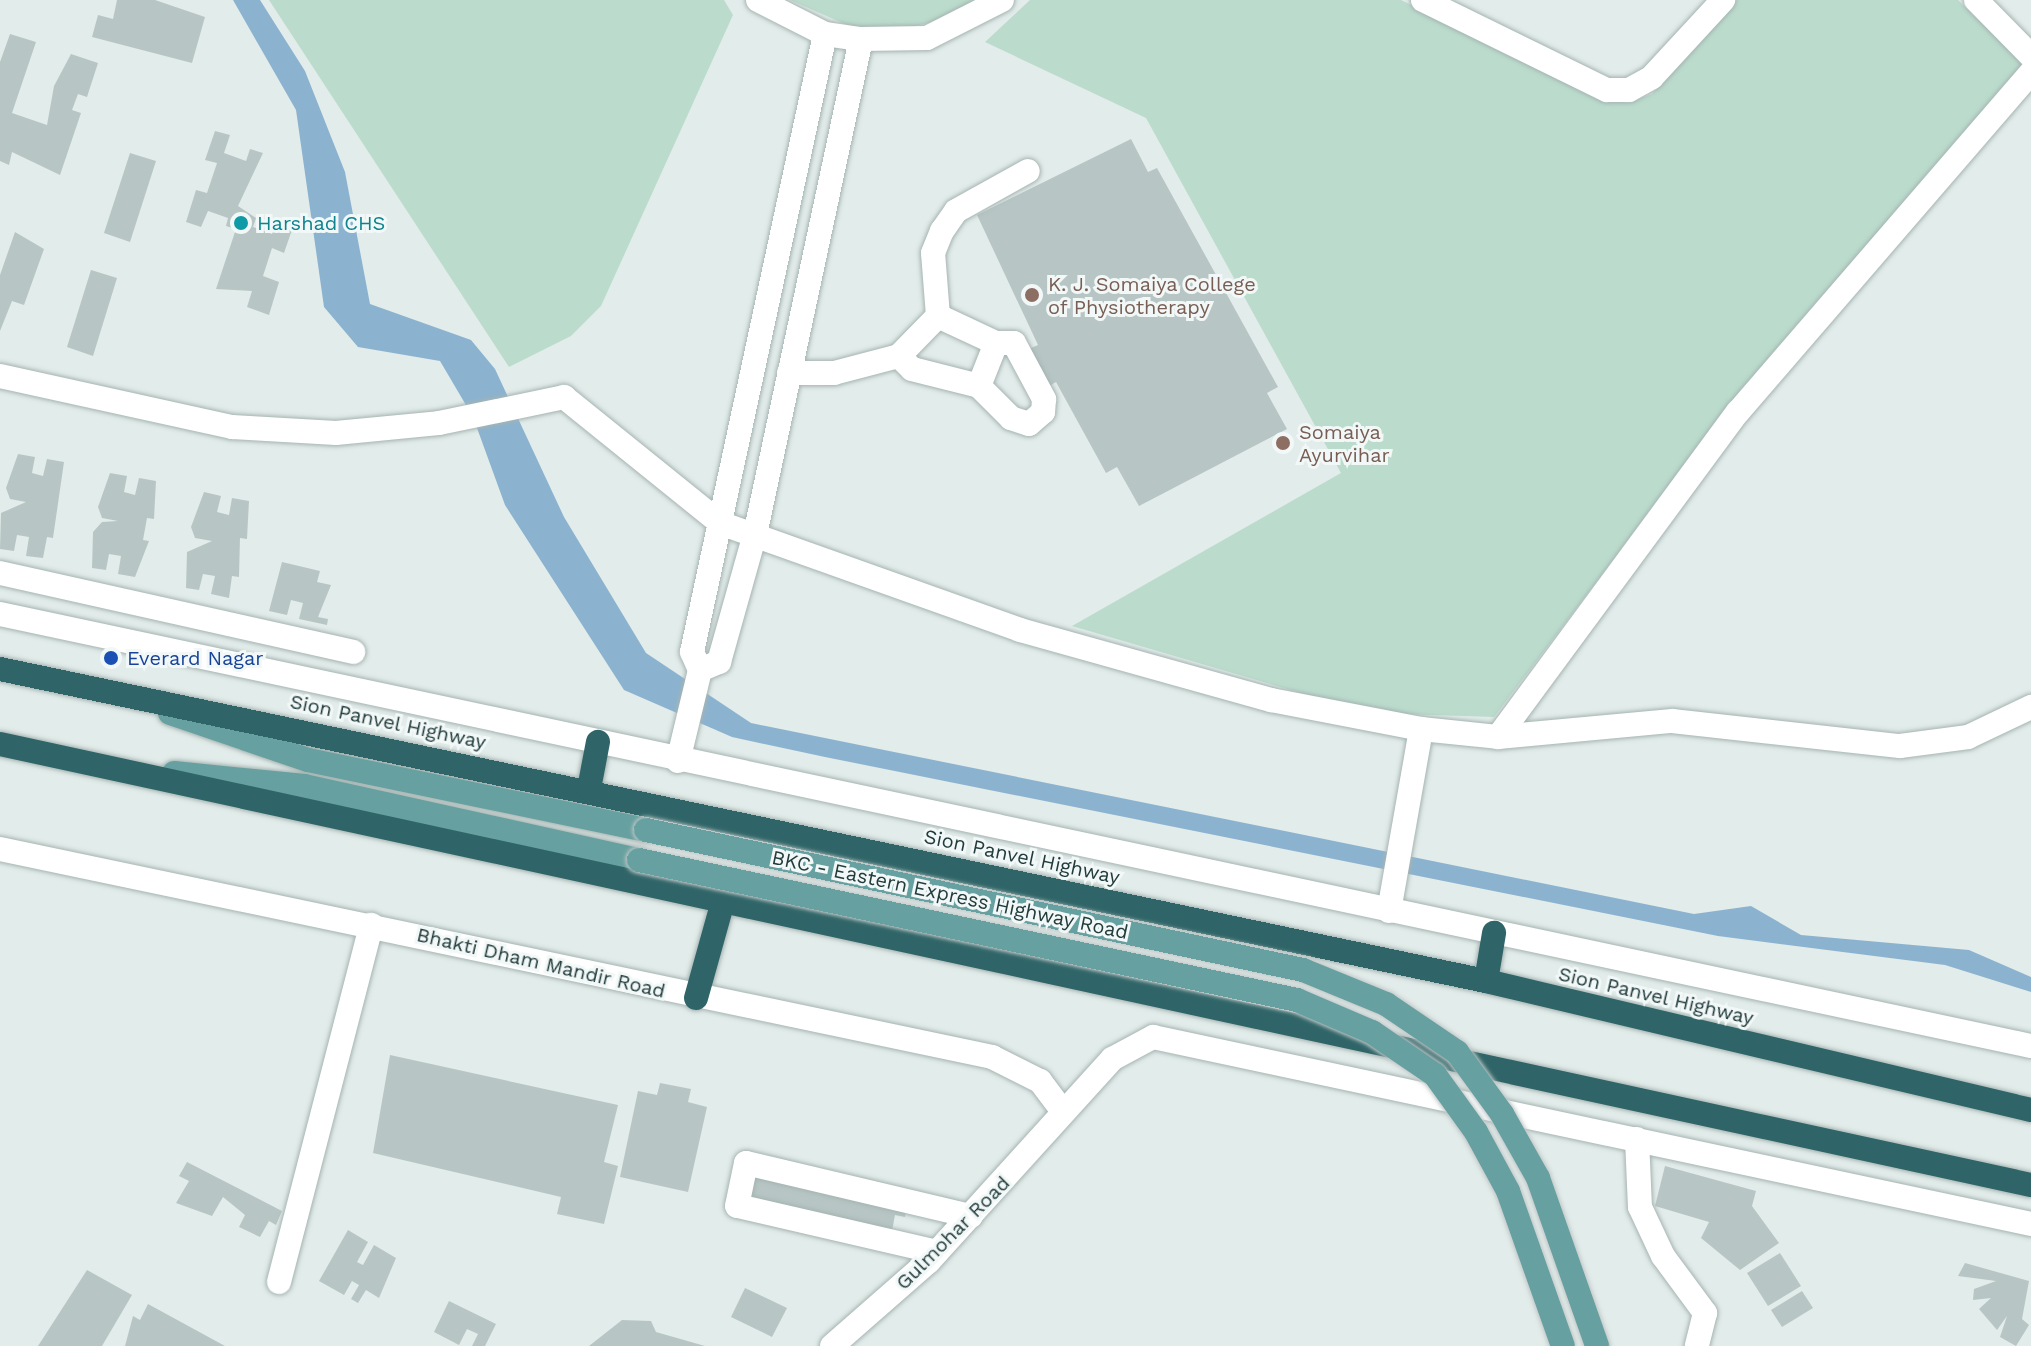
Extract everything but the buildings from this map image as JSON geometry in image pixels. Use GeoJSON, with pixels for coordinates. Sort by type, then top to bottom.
{"type":"FeatureCollection","features":[{"type":"Feature","properties":{"kind":"highway","name":"Sion Panvel Highway"},"geometry":{"type":"LineString","coordinates":[[0,669],[589,789],[1486,981],[2031,1110]]}},
{"type":"Feature","properties":{"kind":"highway"},"geometry":{"type":"LineString","coordinates":[[589,789],[598,742]]}},
{"type":"Feature","properties":{"kind":"highway"},"geometry":{"type":"LineString","coordinates":[[0,744],[722,905],[2031,1185]]}},
{"type":"Feature","properties":{"kind":"highway"},"geometry":{"type":"LineString","coordinates":[[696,998],[722,905]]}},
{"type":"Feature","properties":{"kind":"highway"},"geometry":{"type":"LineString","coordinates":[[1486,981],[1494,933]]}},
{"type":"Feature","properties":{"kind":"main road","name":"BKC - Eastern Express Highway Road"},"geometry":{"type":"LineString","coordinates":[[111,693],[308,760],[1303,970],[1386,1004],[1457,1052],[1502,1114],[1538,1178],[1597,1346]]}},
{"type":"Feature","properties":{"kind":"main road","name":"BKC - Eastern Express Highway Road"},"geometry":{"type":"LineString","coordinates":[[96,765],[304,786],[1297,1000],[1372,1032],[1435,1075],[1476,1132],[1508,1191],[1563,1346]]}},
{"type":"Feature","properties":{"kind":"street"},"geometry":{"type":"LineString","coordinates":[[758,0],[825,34],[861,39],[927,38],[1002,0]]}},
{"type":"Feature","properties":{"kind":"street"},"geometry":{"type":"LineString","coordinates":[[1423,0],[1607,90],[1629,90],[1652,77],[1723,0]]}},
{"type":"Feature","properties":{"kind":"street"},"geometry":{"type":"LineString","coordinates":[[1976,0],[2031,56]]}},
{"type":"Feature","properties":{"kind":"street"},"geometry":{"type":"LineString","coordinates":[[678,761],[699,675],[692,652],[825,34]]}},
{"type":"Feature","properties":{"kind":"street"},"geometry":{"type":"LineString","coordinates":[[699,675],[719,662],[756,530],[861,39]]}},
{"type":"Feature","properties":{"kind":"street"},"geometry":{"type":"LineString","coordinates":[[1498,737],[1738,412],[2031,72]]}},
{"type":"Feature","properties":{"kind":"street"},"geometry":{"type":"LineString","coordinates":[[757,353],[791,367],[834,373],[899,356],[938,316],[933,253],[942,231],[956,211],[1028,171]]}},
{"type":"Feature","properties":{"kind":"street"},"geometry":{"type":"LineString","coordinates":[[899,356],[912,369],[979,386],[1011,418],[1029,424],[1043,412],[1044,399],[1014,343],[996,343],[938,316]]}},
{"type":"Feature","properties":{"kind":"street"},"geometry":{"type":"LineString","coordinates":[[979,386],[996,343]]}},
{"type":"Feature","properties":{"kind":"street"},"geometry":{"type":"LineString","coordinates":[[0,376],[232,427],[336,433],[473,417],[513,405],[564,397],[720,523],[756,530],[1020,630],[1271,700],[1421,729],[1498,737],[1672,721],[1900,746],[1968,737],[2031,707]]}},
{"type":"Feature","properties":{"kind":"street"},"geometry":{"type":"LineString","coordinates":[[748,391],[784,399]]}},
{"type":"Feature","properties":{"kind":"street"},"geometry":{"type":"LineString","coordinates":[[0,573],[353,652]]}},
{"type":"Feature","properties":{"kind":"street"},"geometry":{"type":"LineString","coordinates":[[0,614],[678,761],[2031,1046]]}},
{"type":"Feature","properties":{"kind":"street"},"geometry":{"type":"LineString","coordinates":[[1389,911],[1421,729]]}},
{"type":"Feature","properties":{"kind":"street","name":"Bhakti Dham Mandir Road"},"geometry":{"type":"LineString","coordinates":[[0,849],[1009,1062],[1040,1081],[1063,1111]]}},
{"type":"Feature","properties":{"kind":"street"},"geometry":{"type":"LineString","coordinates":[[279,1282],[371,925]]}},
{"type":"Feature","properties":{"kind":"street","name":"Gulmohar Road"},"geometry":{"type":"LineString","coordinates":[[832,1346],[937,1252],[1112,1059],[1153,1037],[2031,1224]]}},
{"type":"Feature","properties":{"kind":"street"},"geometry":{"type":"LineString","coordinates":[[1637,1139],[1640,1207],[1663,1256],[1705,1313],[1697,1346]]}},
{"type":"Feature","properties":{"kind":"street"},"geometry":{"type":"LineString","coordinates":[[937,1252],[737,1206],[746,1163],[971,1216]]}},
{"type":"Feature","properties":{"kind":"street"},"geometry":{"type":"LineString","coordinates":[[900,1244],[914,1202]]}},
{"type":"Feature","properties":{"kind":"green space"},"geometry":{"type":"Polygon","coordinates":[[[269,0],[724,0],[733,15],[601,306],[571,336],[509,367],[269,0]]]}},
{"type":"Feature","properties":{"kind":"green space"},"geometry":{"type":"Polygon","coordinates":[[[790,0],[979,0],[941,20],[898,30],[854,28],[790,0]]]}},
{"type":"Feature","properties":{"kind":"green space"},"geometry":{"type":"Polygon","coordinates":[[[1030,0],[1401,0],[1603,99],[1629,103],[1652,94],[1737,0],[1958,0],[2027,67],[1734,400],[1494,717],[1369,713],[1072,626],[1341,473],[1146,118],[985,42],[1030,0]]]}},
{"type":"Feature","properties":{"kind":"water"},"geometry":{"type":"Polygon","coordinates":[[[233,0],[260,0],[305,71],[345,172],[370,304],[471,340],[495,369],[564,517],[646,653],[751,723],[1694,914],[1751,906],[1801,935],[1969,950],[2031,977],[2031,992],[1945,965],[1718,936],[825,757],[732,737],[624,690],[505,505],[473,417],[440,361],[358,347],[324,307],[296,110],[233,0]]]}},
{"type":"Feature","properties":{"kind":"place","name":"Harshad CHS"},"geometry":{"type":"Point","coordinates":[241,223]}},
{"type":"Feature","properties":{"kind":"place","name":"K. J. Somaiya College of Physiotherapy"},"geometry":{"type":"Point","coordinates":[1032,295]}},
{"type":"Feature","properties":{"kind":"place","name":"Somaiya Ayurvihar"},"geometry":{"type":"Point","coordinates":[1283,443]}},
{"type":"Feature","properties":{"kind":"place","name":"Everard Nagar"},"geometry":{"type":"Point","coordinates":[111,658]}}]}
